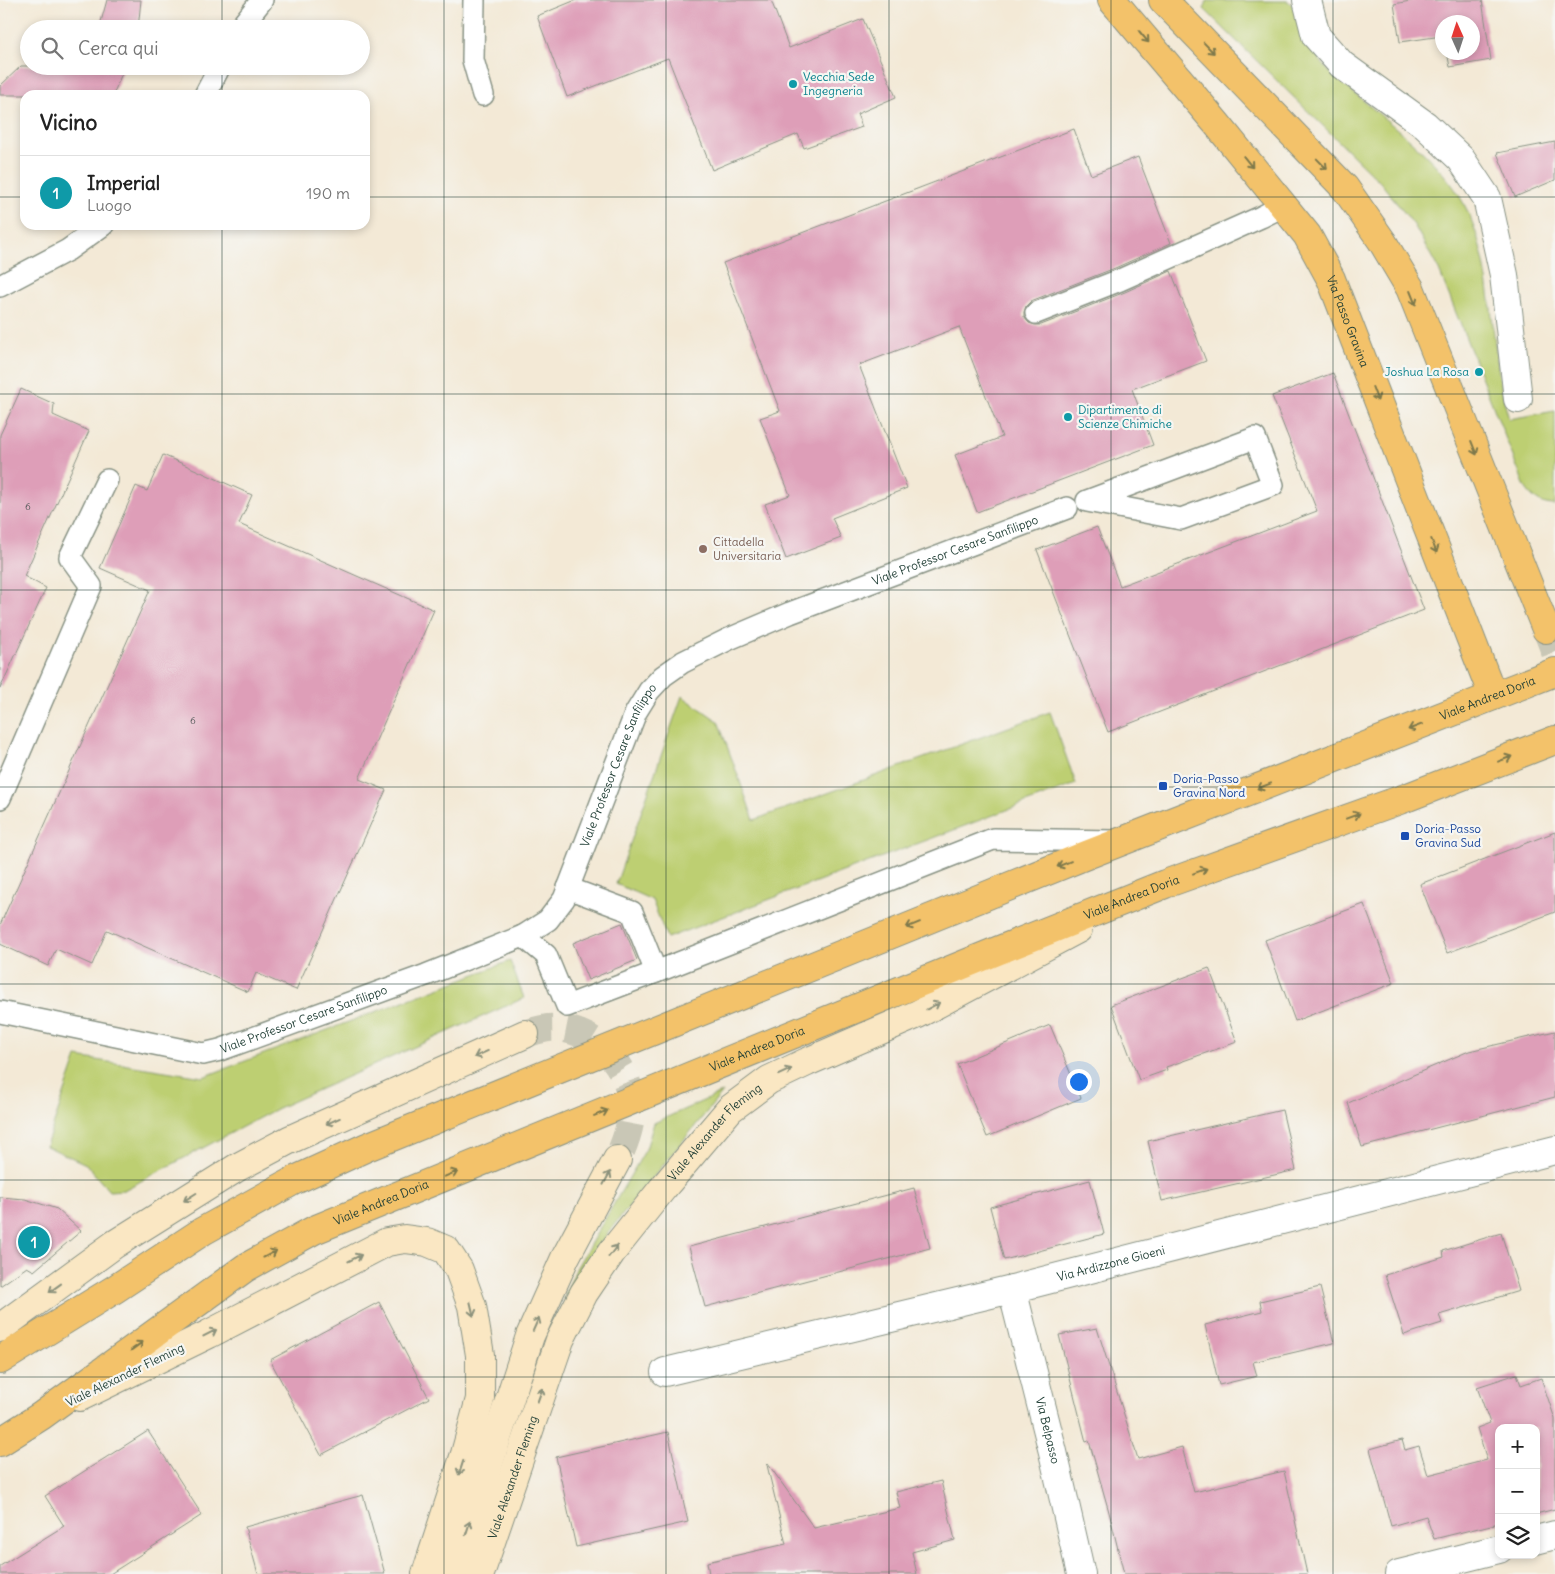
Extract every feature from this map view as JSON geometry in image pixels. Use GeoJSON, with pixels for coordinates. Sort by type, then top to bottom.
{"type":"FeatureCollection","features":[{"type":"Feature","properties":{"kind":"main road","name":"Via Passo Gravina"},"geometry":{"type":"LineString","coordinates":[[1112,0],[1307,235],[1331,279],[1493,696]]}},
{"type":"Feature","properties":{"kind":"main road"},"geometry":{"type":"LineString","coordinates":[[1163,0],[1345,188],[1382,241],[1410,288],[1546,629]]}},
{"type":"Feature","properties":{"kind":"main road","name":"Viale Andrea Doria"},"geometry":{"type":"LineString","coordinates":[[0,1360],[115,1289],[203,1231],[304,1176],[376,1143],[1122,841],[1555,672]]}},
{"type":"Feature","properties":{"kind":"main road","name":"Viale Andrea Doria"},"geometry":{"type":"LineString","coordinates":[[0,1442],[41,1416],[245,1268],[314,1230],[978,958],[1154,888],[1408,797],[1555,740]]}},
{"type":"Feature","properties":{"kind":"main road","name":"Viale Alexander Fleming"},"geometry":{"type":"LineString","coordinates":[[480,1574],[560,1340],[584,1293],[617,1246],[730,1109],[769,1080],[918,1014],[1154,888]]}},
{"type":"Feature","properties":{"kind":"main road"},"geometry":{"type":"LineString","coordinates":[[0,1328],[115,1244],[238,1167],[289,1140],[525,1034]]}},
{"type":"Feature","properties":{"kind":"main road"},"geometry":{"type":"LineString","coordinates":[[453,1574],[530,1336],[565,1258],[617,1160]]}},
{"type":"Feature","properties":{"kind":"main road","name":"Viale Alexander Fleming"},"geometry":{"type":"LineString","coordinates":[[41,1416],[209,1334],[387,1242],[405,1239],[427,1242],[446,1250],[459,1270],[472,1306],[480,1355],[480,1399],[466,1454],[426,1574]]}},
{"type":"Feature","properties":{"kind":"street"},"geometry":{"type":"LineString","coordinates":[[1307,0],[1316,36],[1342,65],[1425,125],[1461,159],[1487,198],[1504,275],[1518,399]]}},
{"type":"Feature","properties":{"kind":"street","name":"Via Ardizzone Gioeni"},"geometry":{"type":"LineString","coordinates":[[665,1372],[1012,1289],[1555,1150]]}},
{"type":"Feature","properties":{"kind":"street","name":"Via Belpasso"},"geometry":{"type":"LineString","coordinates":[[1012,1289],[1081,1574]]}},
{"type":"Feature","properties":{"kind":"street"},"geometry":{"type":"LineString","coordinates":[[1540,1539],[1555,1536]]}},
{"type":"Feature","properties":{"kind":"street"},"geometry":{"type":"LineString","coordinates":[[1399,1574],[1495,1550]]}},
{"type":"Feature","properties":{"kind":"lane"},"geometry":{"type":"LineString","coordinates":[[474,0],[473,60],[483,95]]}},
{"type":"Feature","properties":{"kind":"lane"},"geometry":{"type":"LineString","coordinates":[[246,20],[257,2]]}},
{"type":"Feature","properties":{"kind":"lane"},"geometry":{"type":"LineString","coordinates":[[207,90],[215,75]]}},
{"type":"Feature","properties":{"kind":"lane"},"geometry":{"type":"LineString","coordinates":[[1036,314],[1156,264],[1283,206]]}},
{"type":"Feature","properties":{"kind":"lane"},"geometry":{"type":"LineString","coordinates":[[0,286],[68,250],[96,230]]}},
{"type":"Feature","properties":{"kind":"lane"},"geometry":{"type":"LineString","coordinates":[[1255,438],[1273,485],[1181,519],[1087,500],[1255,438]]}},
{"type":"Feature","properties":{"kind":"lane"},"geometry":{"type":"LineString","coordinates":[[0,798],[91,586],[70,557],[107,480]]}},
{"type":"Feature","properties":{"kind":"lane","name":"Viale Professor Cesare Sanfilippo"},"geometry":{"type":"LineString","coordinates":[[0,1012],[203,1054],[220,1050],[426,975],[523,936],[548,920],[564,899],[636,712],[649,691],[663,676],[683,662],[729,639],[790,613],[1067,508]]}},
{"type":"Feature","properties":{"kind":"lane"},"geometry":{"type":"LineString","coordinates":[[523,936],[546,955],[567,1006],[992,839],[1122,841]]}},
{"type":"Feature","properties":{"kind":"lane"},"geometry":{"type":"LineString","coordinates":[[568,888],[632,912],[656,972]]}},
{"type":"Feature","properties":{"kind":"green space"},"geometry":{"type":"Polygon","coordinates":[[[1207,1],[1288,1],[1292,4],[1312,48],[1330,73],[1414,144],[1445,176],[1463,202],[1475,231],[1484,261],[1497,358],[1509,419],[1555,411],[1555,505],[1546,504],[1538,500],[1525,487],[1439,270],[1414,225],[1381,183],[1204,9],[1207,1]]]}},
{"type":"Feature","properties":{"kind":"green space"},"geometry":{"type":"Polygon","coordinates":[[[682,696],[718,721],[754,820],[1050,712],[1076,784],[667,938],[652,900],[616,884],[682,696]]]}},
{"type":"Feature","properties":{"kind":"green space"},"geometry":{"type":"Polygon","coordinates":[[[510,961],[524,998],[278,1108],[124,1190],[109,1191],[86,1164],[46,1146],[77,1057],[203,1077],[510,961]]]}},
{"type":"Feature","properties":{"kind":"green space"},"geometry":{"type":"Polygon","coordinates":[[[723,1092],[610,1230],[563,1300],[577,1267],[646,1149],[654,1123],[723,1092]]]}},
{"type":"Feature","properties":{"kind":"building"},"geometry":{"type":"Polygon","coordinates":[[[107,0],[141,0],[139,20],[101,20],[107,0]]]}},
{"type":"Feature","properties":{"kind":"building","name":"Vecchia Sede Ingegneria"},"geometry":{"type":"Polygon","coordinates":[[[576,0],[771,0],[789,48],[863,19],[896,97],[857,114],[862,127],[804,148],[798,134],[712,170],[668,58],[567,97],[537,16],[576,0]]]}},
{"type":"Feature","properties":{"kind":"building"},"geometry":{"type":"Polygon","coordinates":[[[1415,0],[1482,0],[1491,60],[1450,67],[1449,60],[1480,60],[1480,15],[1435,15],[1435,37],[1400,42],[1394,4],[1415,0]]]}},
{"type":"Feature","properties":{"kind":"building"},"geometry":{"type":"Polygon","coordinates":[[[20,67],[20,75],[121,75],[115,90],[20,90],[20,95],[0,95],[0,86],[20,67]]]}},
{"type":"Feature","properties":{"kind":"building"},"geometry":{"type":"Polygon","coordinates":[[[1074,129],[1091,175],[1138,157],[1171,243],[1115,268],[1031,301],[1026,306],[1024,317],[1029,323],[1041,325],[1125,292],[1171,271],[1206,361],[1132,389],[1153,445],[977,512],[955,455],[1002,437],[959,327],[859,365],[907,488],[832,518],[841,538],[786,559],[765,504],[790,495],[760,418],[780,411],[723,263],[1074,129]]]}},
{"type":"Feature","properties":{"kind":"building"},"geometry":{"type":"Polygon","coordinates":[[[1555,142],[1555,180],[1515,197],[1497,153],[1555,142]]]}},
{"type":"Feature","properties":{"kind":"building"},"geometry":{"type":"Polygon","coordinates":[[[1333,373],[1424,610],[1108,732],[1037,550],[1097,527],[1120,586],[1317,511],[1272,396],[1333,373]]]}},
{"type":"Feature","properties":{"kind":"building"},"geometry":{"type":"Polygon","coordinates":[[[21,389],[54,404],[53,415],[89,431],[24,576],[46,588],[0,689],[0,435],[21,389]]]}},
{"type":"Feature","properties":{"kind":"building"},"geometry":{"type":"Polygon","coordinates":[[[163,455],[252,495],[239,524],[434,610],[359,779],[386,790],[296,990],[256,973],[248,992],[107,930],[92,965],[56,949],[48,966],[0,944],[0,925],[150,590],[100,568],[136,486],[147,491],[163,455]]]}},
{"type":"Feature","properties":{"kind":"building"},"geometry":{"type":"Polygon","coordinates":[[[1555,832],[1555,912],[1447,953],[1420,884],[1555,832]]]}},
{"type":"Feature","properties":{"kind":"building"},"geometry":{"type":"Polygon","coordinates":[[[1364,904],[1394,983],[1295,1021],[1265,940],[1364,904]]]}},
{"type":"Feature","properties":{"kind":"building"},"geometry":{"type":"Polygon","coordinates":[[[622,923],[637,960],[588,980],[573,943],[622,923]]]}},
{"type":"Feature","properties":{"kind":"building"},"geometry":{"type":"Polygon","coordinates":[[[1209,968],[1237,1042],[1166,1067],[1167,1070],[1139,1080],[1111,1005],[1209,968]]]}},
{"type":"Feature","properties":{"kind":"building"},"geometry":{"type":"Polygon","coordinates":[[[1050,1025],[1081,1098],[987,1137],[957,1064],[1050,1025]]]}},
{"type":"Feature","properties":{"kind":"building"},"geometry":{"type":"Polygon","coordinates":[[[1555,1031],[1555,1097],[1362,1147],[1348,1103],[1469,1051],[1555,1031]]]}},
{"type":"Feature","properties":{"kind":"building"},"geometry":{"type":"Polygon","coordinates":[[[1282,1110],[1296,1170],[1162,1201],[1148,1141],[1282,1110]]]}},
{"type":"Feature","properties":{"kind":"building"},"geometry":{"type":"Polygon","coordinates":[[[1090,1180],[1104,1234],[1004,1260],[990,1207],[1090,1180]]]}},
{"type":"Feature","properties":{"kind":"building"},"geometry":{"type":"Polygon","coordinates":[[[914,1188],[930,1248],[705,1307],[689,1247],[914,1188]]]}},
{"type":"Feature","properties":{"kind":"building"},"geometry":{"type":"Polygon","coordinates":[[[0,1197],[25,1199],[57,1209],[81,1231],[34,1271],[27,1267],[0,1286],[0,1197]]]}},
{"type":"Feature","properties":{"kind":"building"},"geometry":{"type":"Polygon","coordinates":[[[1501,1233],[1519,1291],[1439,1315],[1442,1323],[1404,1335],[1385,1275],[1444,1257],[1443,1251],[1501,1233]]]}},
{"type":"Feature","properties":{"kind":"building"},"geometry":{"type":"Polygon","coordinates":[[[1320,1287],[1334,1343],[1253,1362],[1257,1376],[1219,1385],[1205,1325],[1262,1311],[1260,1301],[1320,1287]]]}},
{"type":"Feature","properties":{"kind":"building"},"geometry":{"type":"Polygon","coordinates":[[[379,1302],[429,1398],[321,1455],[270,1360],[379,1302]]]}},
{"type":"Feature","properties":{"kind":"building"},"geometry":{"type":"Polygon","coordinates":[[[1097,1328],[1138,1459],[1182,1447],[1194,1492],[1284,1471],[1307,1574],[1124,1574],[1089,1441],[1086,1442],[1059,1335],[1097,1328]]]}},
{"type":"Feature","properties":{"kind":"building"},"geometry":{"type":"Polygon","coordinates":[[[1517,1374],[1521,1385],[1541,1378],[1555,1419],[1555,1509],[1540,1513],[1540,1424],[1495,1424],[1495,1524],[1434,1539],[1426,1516],[1391,1526],[1370,1449],[1402,1440],[1405,1450],[1419,1446],[1428,1475],[1487,1460],[1477,1428],[1490,1423],[1477,1387],[1517,1374]]]}},
{"type":"Feature","properties":{"kind":"building"},"geometry":{"type":"Polygon","coordinates":[[[148,1431],[202,1515],[110,1574],[0,1574],[0,1566],[64,1526],[45,1496],[148,1431]]]}},
{"type":"Feature","properties":{"kind":"building"},"geometry":{"type":"Polygon","coordinates":[[[668,1432],[688,1522],[576,1547],[556,1457],[668,1432]]]}},
{"type":"Feature","properties":{"kind":"building"},"geometry":{"type":"Polygon","coordinates":[[[768,1464],[814,1528],[900,1508],[896,1492],[941,1481],[955,1540],[912,1552],[917,1574],[709,1574],[707,1562],[786,1544],[768,1464]]]}},
{"type":"Feature","properties":{"kind":"building"},"geometry":{"type":"Polygon","coordinates":[[[363,1495],[385,1574],[258,1574],[245,1527],[363,1495]]]}},
{"type":"Feature","properties":{"kind":"tunnel"},"geometry":{"type":"LineString","coordinates":[[1546,629],[1555,652]]}},
{"type":"Feature","properties":{"kind":"tunnel"},"geometry":{"type":"LineString","coordinates":[[525,1034],[548,1028],[578,1033],[604,1048],[623,1072],[631,1101],[631,1116],[628,1131],[617,1160]]}},
{"type":"Feature","properties":{"kind":"place","name":"Vecchia Sede Ingegneria"},"geometry":{"type":"Point","coordinates":[793,84]}},
{"type":"Feature","properties":{"kind":"place","name":"Joshua La Rosa"},"geometry":{"type":"Point","coordinates":[1479,372]}},
{"type":"Feature","properties":{"kind":"place","name":"Dipartimento di Scienze Chimiche"},"geometry":{"type":"Point","coordinates":[1068,417]}},
{"type":"Feature","properties":{"kind":"place","name":"Cittadella Universitaria"},"geometry":{"type":"Point","coordinates":[703,549]}},
{"type":"Feature","properties":{"kind":"place","name":"Doria-Passo Gravina Nord"},"geometry":{"type":"Point","coordinates":[1163,786]}},
{"type":"Feature","properties":{"kind":"place","name":"Doria-Passo Gravina Sud"},"geometry":{"type":"Point","coordinates":[1405,836]}},
{"type":"Feature","properties":{"kind":"place","name":"Imperial"},"geometry":{"type":"Point","coordinates":[34,1242]}}]}
